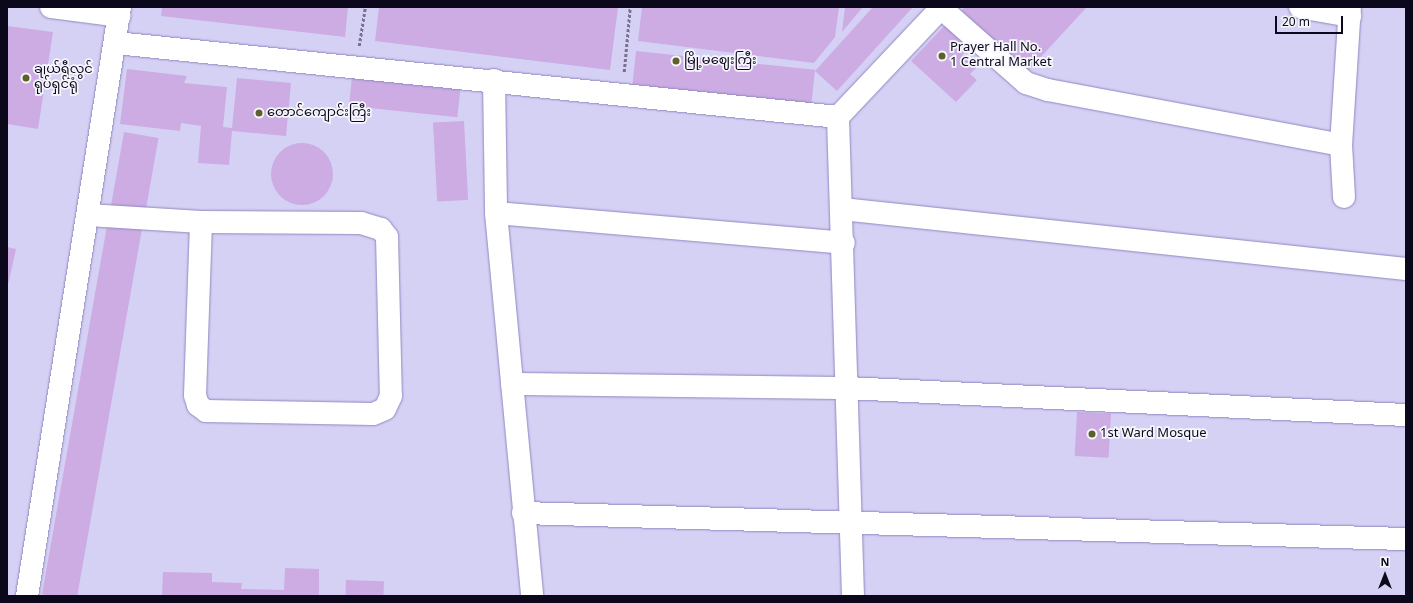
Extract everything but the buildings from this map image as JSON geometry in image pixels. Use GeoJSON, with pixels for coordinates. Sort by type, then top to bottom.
{"type":"FeatureCollection","features":[{"type":"Feature","properties":{"kind":"street"},"geometry":{"type":"LineString","coordinates":[[27,596],[116,43],[119,12],[52,7]]}},
{"type":"Feature","properties":{"kind":"street"},"geometry":{"type":"LineString","coordinates":[[1300,7],[1350,11],[1340,145],[1344,197]]}},
{"type":"Feature","properties":{"kind":"street"},"geometry":{"type":"LineString","coordinates":[[853,596],[844,243],[838,117],[942,8],[1026,83],[1048,90],[1340,145]]}},
{"type":"Feature","properties":{"kind":"street"},"geometry":{"type":"LineString","coordinates":[[116,43],[494,80],[621,95],[838,117]]}},
{"type":"Feature","properties":{"kind":"street"},"geometry":{"type":"LineString","coordinates":[[494,80],[496,213],[532,596]]}},
{"type":"Feature","properties":{"kind":"street"},"geometry":{"type":"LineString","coordinates":[[842,209],[1406,269]]}},
{"type":"Feature","properties":{"kind":"street"},"geometry":{"type":"LineString","coordinates":[[496,213],[844,243]]}},
{"type":"Feature","properties":{"kind":"street"},"geometry":{"type":"LineString","coordinates":[[88,215],[201,222],[361,222],[381,228],[387,237],[391,396],[385,409],[372,414],[206,411],[198,405],[195,395],[201,222]]}},
{"type":"Feature","properties":{"kind":"street"},"geometry":{"type":"LineString","coordinates":[[512,384],[847,388],[1406,415]]}},
{"type":"Feature","properties":{"kind":"street"},"geometry":{"type":"LineString","coordinates":[[523,513],[852,520],[1406,538]]}},
{"type":"Feature","properties":{"kind":"path"},"geometry":{"type":"LineString","coordinates":[[356,67],[365,7]]}},
{"type":"Feature","properties":{"kind":"path"},"geometry":{"type":"LineString","coordinates":[[621,95],[630,7]]}},
{"type":"Feature","properties":{"kind":"place","name":"Prayer Hall No. 1 Central Market"},"geometry":{"type":"Point","coordinates":[942,56]}},
{"type":"Feature","properties":{"kind":"place","name":"မြို့မဈေးကြီး"},"geometry":{"type":"Point","coordinates":[676,61]}},
{"type":"Feature","properties":{"kind":"place","name":"ချယ်ရီလွင် ရုပ်ရှင်ရုံ"},"geometry":{"type":"Point","coordinates":[26,78]}},
{"type":"Feature","properties":{"kind":"place","name":"တောင်ကျောင်းကြီး"},"geometry":{"type":"Point","coordinates":[259,113]}},
{"type":"Feature","properties":{"kind":"place","name":"1st Ward Mosque"},"geometry":{"type":"Point","coordinates":[1092,434]}}]}
